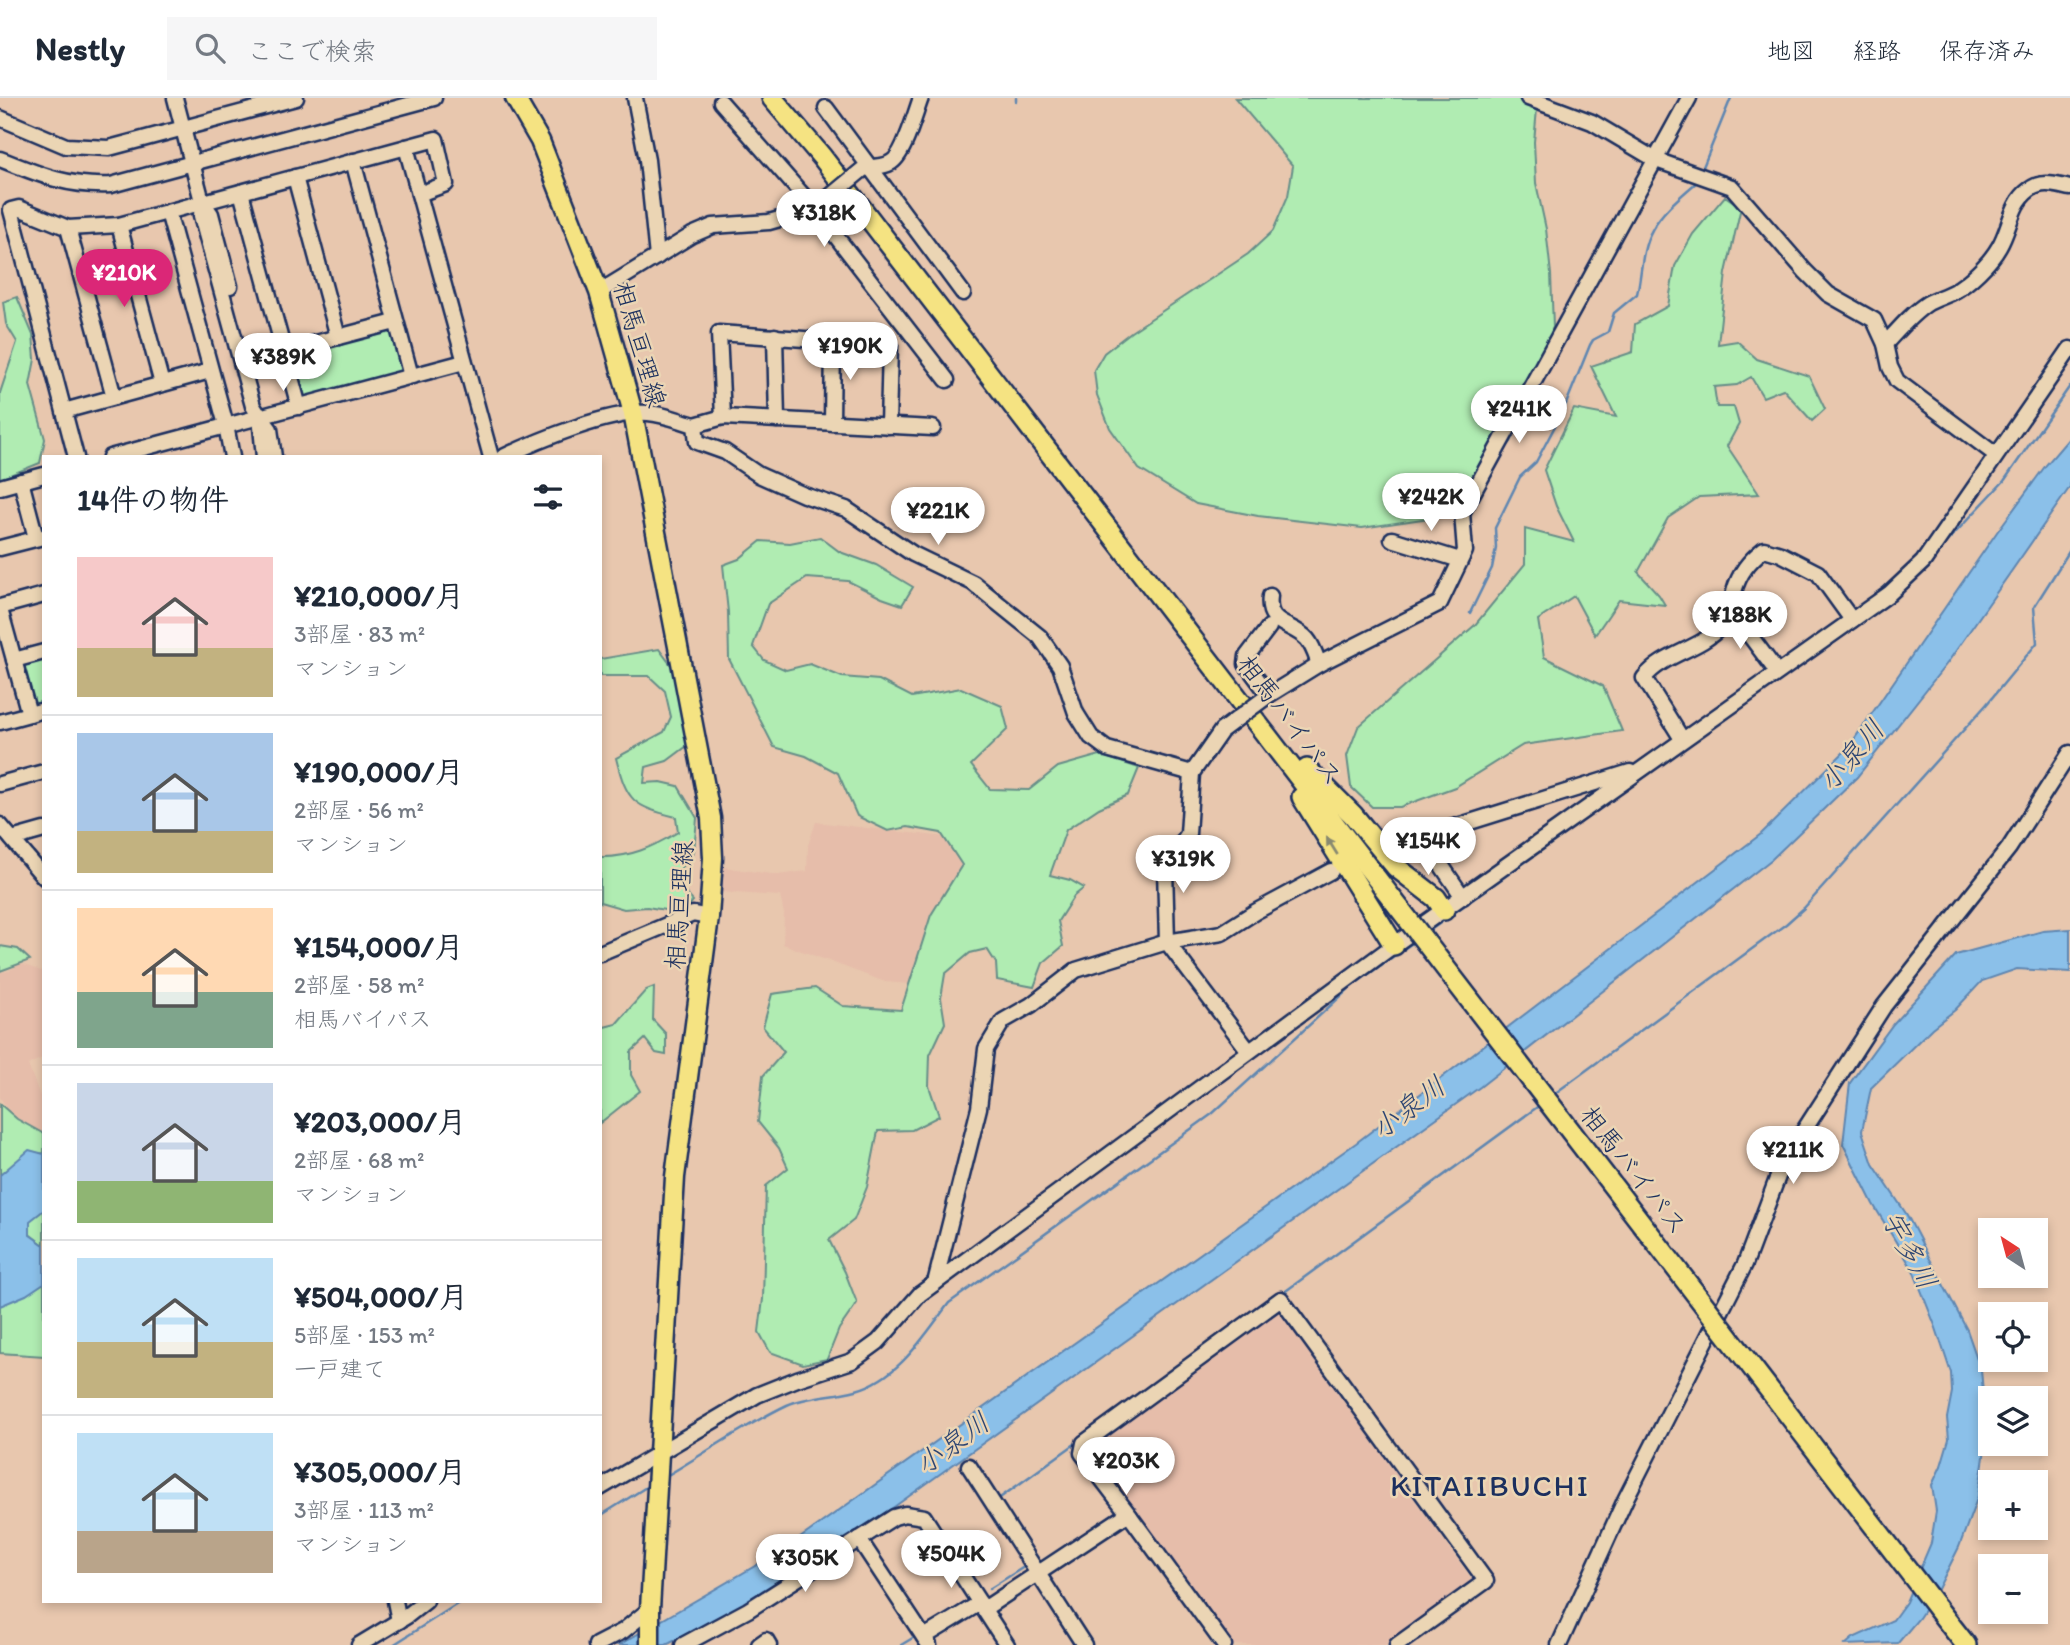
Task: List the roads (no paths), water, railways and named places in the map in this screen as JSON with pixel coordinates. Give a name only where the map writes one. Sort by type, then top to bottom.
[{"type":"highway","name":"相馬バイパス","points":[[772,98],[822,157],[1257,719],[1966,1645]]},
{"type":"highway","points":[[1257,719],[1353,815],[1396,867],[1436,898],[1444,910]]},
{"type":"highway","points":[[1257,719],[1394,945]]},
{"type":"main road","name":"相馬亘理線","points":[[515,98],[540,141],[599,292],[633,413],[711,818],[713,858],[709,917],[675,1177],[658,1454],[650,1645]]},
{"type":"street","points":[[175,98],[202,201],[211,214],[215,227],[262,404],[260,417],[264,455]]},
{"type":"street","points":[[0,118],[66,146],[110,148],[296,98]]},
{"type":"street","points":[[0,159],[54,180],[90,186],[111,185],[193,164],[388,105],[434,98]]},
{"type":"street","points":[[635,98],[647,160],[657,257]]},
{"type":"street","points":[[599,292],[692,235],[713,226],[769,222],[818,206],[866,168],[889,164],[898,157],[921,98]]},
{"type":"street","points":[[1528,98],[1592,122],[1656,160],[1732,187],[1828,294],[1874,320],[1897,381],[1996,455]]},
{"type":"street","points":[[1249,1051],[1167,942],[1165,868],[1188,834],[1192,773],[1222,730],[1269,695],[1319,664],[1440,603],[1465,551],[1462,513],[1689,98]]},
{"type":"street","points":[[721,102],[818,206],[947,380]]},
{"type":"street","points":[[826,108],[866,168],[963,293]]},
{"type":"street","points":[[75,455],[11,210],[19,208],[68,228],[119,225],[436,138],[446,184],[419,194]]},
{"type":"street","points":[[407,147],[490,455]]},
{"type":"street","points":[[353,161],[411,376]]},
{"type":"street","points":[[295,177],[338,337]]},
{"type":"street","points":[[1885,344],[1906,320],[1928,303],[1955,291],[1981,268],[1999,247],[2025,192],[2035,186],[2049,184],[2070,188]]},
{"type":"street","points":[[241,192],[299,407]]},
{"type":"street","points":[[168,212],[226,425],[232,455]]},
{"type":"street","points":[[119,225],[162,384]]},
{"type":"street","points":[[68,228],[114,397]]},
{"type":"street","points":[[285,351],[395,322]]},
{"type":"street","points":[[888,426],[890,339],[906,327]]},
{"type":"street","points":[[723,417],[719,332],[890,345]]},
{"type":"street","points":[[775,337],[777,420]]},
{"type":"street","points":[[832,341],[832,423]]},
{"type":"street","points":[[602,1487],[757,1395],[852,1361],[878,1342],[920,1294],[1394,945],[1889,594],[1923,562],[2070,349]]},
{"type":"street","points":[[117,455],[464,362]]},
{"type":"street","points":[[64,411],[210,371]]},
{"type":"street","points":[[508,455],[556,434],[633,413],[650,413],[695,425],[723,417],[933,428]]},
{"type":"street","points":[[260,417],[270,429],[274,455]]},
{"type":"street","points":[[695,425],[697,442],[725,452],[759,475],[804,495],[846,509],[913,554],[973,583],[1040,637],[1060,666],[1076,713],[1091,737],[1107,749],[1192,773]]},
{"type":"street","points":[[0,487],[42,476]]},
{"type":"street","points":[[0,548],[40,537],[21,481]]},
{"type":"street","points":[[1392,539],[1460,560]]},
{"type":"street","points":[[1682,739],[1644,678],[1651,669],[1668,657],[1718,629],[1729,616],[1740,574],[1764,549],[1781,554],[1818,573],[1852,620]]},
{"type":"street","points":[[29,714],[0,608],[42,596]]},
{"type":"street","points":[[1270,596],[1268,608],[1274,617],[1306,637],[1319,664]]},
{"type":"street","points":[[1730,609],[1777,672]]},
{"type":"street","points":[[1269,627],[1247,656],[1246,664],[1269,695]]},
{"type":"street","points":[[14,660],[42,653]]},
{"type":"street","points":[[0,722],[42,711]]},
{"type":"street","points":[[1559,1645],[1626,1498],[1745,1264],[1783,1163],[1884,1006],[2009,848],[2070,753]]},
{"type":"street","points":[[1396,852],[1422,837],[1641,768]]},
{"type":"street","points":[[0,784],[42,773]]},
{"type":"street","points":[[0,824],[42,875]]},
{"type":"street","points":[[12,839],[42,831]]},
{"type":"street","points":[[1422,837],[1463,897]]},
{"type":"street","points":[[935,1283],[979,1108],[986,1049],[1003,1021],[1076,970],[1167,942],[1222,933],[1331,871]]},
{"type":"street","points":[[602,952],[693,914],[709,917]]},
{"type":"street","points":[[1224,1645],[1083,1453],[1084,1443],[1281,1299],[1486,1581],[1397,1645]]},
{"type":"street","points":[[970,1466],[1084,1645]]},
{"type":"street","points":[[683,1645],[748,1610],[894,1517],[905,1514],[924,1517],[1007,1645]]},
{"type":"street","points":[[859,1539],[924,1637],[1039,1574],[1126,1515],[1130,1516]]},
{"type":"street","points":[[395,1603],[399,1621]]},
{"type":"street","points":[[359,1645],[423,1603]]},
{"type":"street","points":[[596,1645],[650,1613]]},
{"type":"street","points":[[759,1645],[766,1640],[769,1645]]},
{"type":"water","name":"小泉川","points":[[2070,437],[2070,487],[1948,662],[1857,777],[1772,859],[1480,1087],[866,1527],[768,1591],[666,1645],[619,1645],[786,1548],[1356,1143],[1761,834],[1848,748],[1997,532]]},
{"type":"water","name":"宇多川","points":[[2070,929],[2070,972],[2017,969],[1982,981],[1955,1010],[1932,1028],[1871,1088],[1862,1131],[1873,1164],[1907,1215],[1967,1330],[1978,1361],[1982,1386],[1978,1386],[1978,1456],[1984,1456],[1982,1470],[1978,1470],[1978,1496],[1959,1547],[1938,1589],[1919,1618],[1898,1643],[1845,1645],[1853,1638],[1893,1620],[1906,1602],[1931,1543],[1936,1511],[1932,1485],[1949,1439],[1947,1418],[1952,1392],[1951,1373],[1913,1270],[1873,1204],[1843,1144],[1850,1083],[1893,1024],[1956,955],[2043,931]]},
{"type":"water","points":[[29,1150],[42,1153],[42,1212],[30,1221],[30,1235],[42,1244],[42,1284],[26,1295],[0,1306],[0,1175]]},
{"type":"waterway","points":[[1701,172],[1731,98]]},
{"type":"waterway","points":[[1470,613],[1492,568],[1496,548],[1495,528],[1520,477],[1536,462],[1564,409],[1593,340],[1608,332],[1614,313],[1637,294],[1648,237],[1656,223],[1672,204],[1697,182]]},
{"type":"waterway","points":[[1941,548],[2004,481],[2070,386]]},
{"type":"waterway","points":[[1554,1094],[1804,908],[1986,705],[2037,643],[2034,607],[2070,550]]},
{"type":"waterway","points":[[1451,915],[1736,711]]},
{"type":"waterway","points":[[1429,931],[1446,919]]},
{"type":"waterway","points":[[666,1476],[787,1405],[856,1390],[885,1376],[920,1342],[949,1303],[1212,1114],[1352,986],[1415,941]]},
{"type":"waterway","points":[[1283,1293],[1540,1105]]},
{"type":"waterway","points":[[997,1500],[1079,1441]]},
{"type":"waterway","points":[[602,1515],[651,1484]]},
{"type":"waterway","points":[[989,1589],[1027,1565]]},
{"type":"waterway","points":[[393,1645],[459,1603]]},
{"type":"waterway","points":[[901,1645],[916,1636]]},
{"type":"district","name":"KITAIIBUCHI","points":[[1490,1486]]}]
